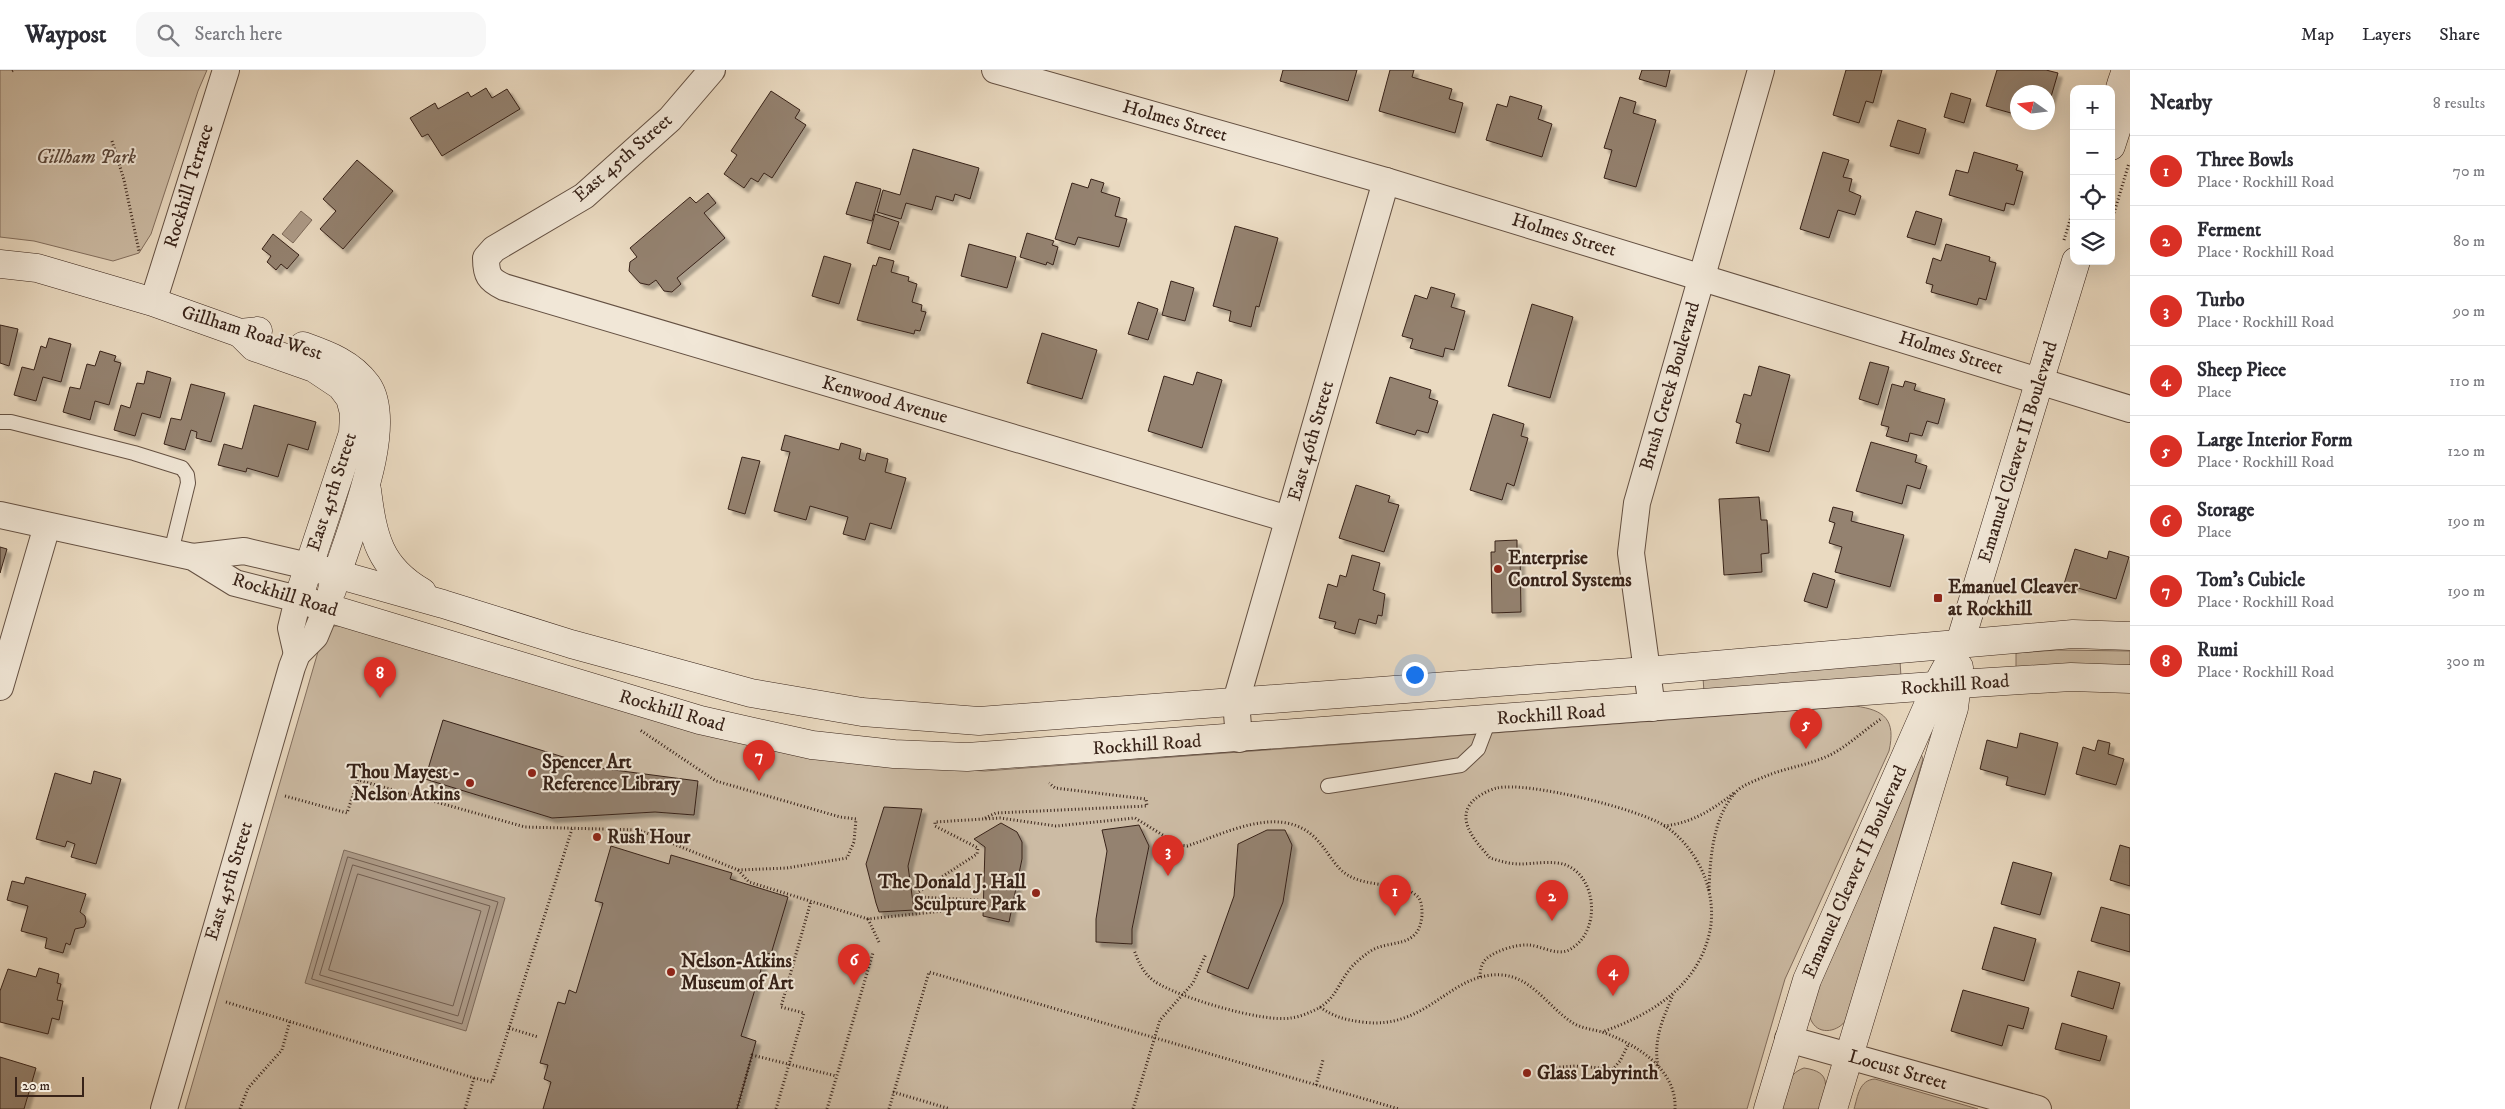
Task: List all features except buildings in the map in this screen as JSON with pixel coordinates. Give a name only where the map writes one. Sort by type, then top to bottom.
[{"type":"main road","points":[[2115,136],[2126,110],[2118,105],[2118,95],[2126,70]]},
{"type":"main road","name":"Gillham Road West","points":[[0,264],[37,268],[153,302],[240,333],[258,331],[338,360],[354,370],[375,400],[377,417],[376,436],[366,484]]},
{"type":"main road","name":"Emanuel Cleaver II Boulevard","points":[[1768,1109],[1807,980],[1948,685],[2075,265]]},
{"type":"main road","name":"East 45th Street","points":[[240,333],[254,347],[314,368],[341,386],[350,398],[354,412],[353,433],[298,599]]},
{"type":"main road","points":[[366,484],[373,530],[379,548],[388,565],[411,585],[443,604]]},
{"type":"main road","name":"East 45th Street","points":[[327,608],[366,484]]},
{"type":"main road","name":"Rockhill Road","points":[[308,566],[443,604],[571,644],[751,692],[862,712],[979,721],[1646,671],[2073,634],[2130,636]]},
{"type":"main road","name":"Rockhill Road","points":[[298,599],[700,720],[812,745],[894,754],[967,757],[1948,685],[2071,677],[2130,679]]},
{"type":"main road","name":"Emanuel Cleaver II Boulevard","points":[[1833,1109],[1954,708],[1948,685]]},
{"type":"street","name":"Rockhill Terrace","points":[[153,302],[226,70]]},
{"type":"street","name":"East 45th Street","points":[[486,273],[486,258],[494,249],[584,196],[670,119],[712,70]]},
{"type":"street","name":"Holmes Street","points":[[995,70],[1056,78],[1386,181],[2130,408]]},
{"type":"street","name":"Brush Creek Boulevard","points":[[1652,708],[1631,553],[1637,503],[1760,70]]},
{"type":"street","name":"East 46th Street","points":[[1236,701],[1386,181]]},
{"type":"street","name":"Kenwood Avenue","points":[[486,273],[492,281],[504,287],[1288,519]]},
{"type":"street","name":"Rockhill Road","points":[[0,516],[182,555],[235,583],[298,599]]},
{"type":"street","points":[[0,687],[47,526]]},
{"type":"street","name":"Rockhill Road","points":[[182,555],[244,551],[308,566]]},
{"type":"street","name":"East 45th Street","points":[[297,654],[291,628],[298,599]]},
{"type":"street","name":"East 45th Street","points":[[164,1109],[205,961],[297,654],[315,636],[327,608]]},
{"type":"street","points":[[1236,701],[1239,738]]},
{"type":"street","name":"Locust Street","points":[[1788,1039],[2038,1109]]},
{"type":"lane","points":[[0,422],[11,422],[134,453],[182,468],[187,474],[188,484],[182,555]]},
{"type":"lane","points":[[1328,786],[1461,764],[1478,749],[1489,720]]},
{"type":"path","points":[[112,140],[124,180],[139,251]]},
{"type":"path","points":[[2112,220],[2130,159]]},
{"type":"path","points":[[1664,826],[1676,825],[1704,815],[1736,791],[1767,776],[1799,767],[1830,754],[1881,719]]},
{"type":"path","points":[[639,730],[716,781],[840,817],[856,819],[854,842],[847,858],[787,868],[738,870]]},
{"type":"path","points":[[285,796],[347,813],[358,780],[525,826],[639,830],[738,870],[750,882],[868,919],[980,907],[980,900],[918,897],[918,893],[977,854],[978,848],[935,826],[935,822],[1000,818],[1056,826],[1135,818],[1179,845],[1187,846],[1266,821],[1299,826],[1323,845],[1341,870],[1354,879],[1408,892],[1418,897],[1423,907],[1422,921],[1416,934],[1405,943],[1370,951],[1356,962],[1332,997],[1320,1007],[1291,1018],[1273,1019],[1255,1016],[1182,994],[1154,981],[1147,975],[1134,950]]},
{"type":"path","points":[[981,820],[996,813],[1147,806],[1146,799],[1055,788],[1049,783]]},
{"type":"path","points":[[1480,977],[1481,967],[1486,959],[1511,948],[1526,945],[1556,952],[1566,952],[1572,948],[1586,931],[1591,915],[1592,903],[1589,889],[1582,875],[1564,864],[1518,864],[1490,858],[1466,824],[1466,813],[1469,805],[1496,788],[1545,791],[1649,818],[1664,826],[1689,847],[1704,875],[1712,914],[1707,945],[1692,974],[1673,994],[1641,1017],[1602,1032]]},
{"type":"path","points":[[1709,893],[1712,854],[1716,837],[1726,808],[1736,791]]},
{"type":"path","points":[[226,1002],[492,1082],[572,829]]},
{"type":"path","points":[[776,1109],[804,1013],[781,1007],[811,901]]},
{"type":"path","points":[[868,919],[879,942]]},
{"type":"path","points":[[827,1109],[873,953]]},
{"type":"path","points":[[1132,1109],[1160,1020],[1193,983],[1206,954]]},
{"type":"path","points":[[888,1109],[929,972],[1399,1109]]},
{"type":"path","points":[[1320,1007],[1334,1017],[1378,1024],[1389,1023],[1410,1017],[1427,1009],[1463,984],[1480,977],[1503,975],[1514,977],[1528,984],[1571,1022],[1602,1032],[1628,1045],[1658,1066],[1673,1084],[1676,1109]]},
{"type":"path","points":[[1658,1066],[1656,1054],[1660,1027],[1673,994]]},
{"type":"path","points":[[240,1109],[248,1088],[282,1050],[290,1022]]},
{"type":"path","points":[[509,1028],[538,1037]]},
{"type":"path","points":[[1549,1068],[1575,1066],[1613,1068],[1620,1061],[1628,1045]]},
{"type":"path","points":[[736,1109],[752,1054],[836,1076]]},
{"type":"path","points":[[1316,1085],[1324,1060]]},
{"type":"path","points":[[465,1109],[474,1078]]},
{"type":"path","points":[[894,1092],[950,1109]]},
{"type":"green space","name":"Gillham Park","points":[[0,70],[207,70],[198,91],[151,234],[139,253],[113,261],[34,241],[0,237]]},
{"type":"green space","name":"The Donald J. Hall Sculpture Park","points":[[334,626],[342,626],[872,764],[985,771],[1855,706],[1874,710],[1886,718],[1891,731],[1891,740],[1889,751],[1785,979],[1747,1109],[185,1109],[322,638],[327,630]]},
{"type":"green space","points":[[2057,650],[2130,651],[2130,669],[2016,669],[2016,653]]},
{"type":"green space","points":[[1900,661],[1901,677],[1704,693],[1703,677]]},
{"type":"green space","points":[[1921,754],[1923,759],[1846,1020],[1834,1029],[1820,1029],[1815,1026],[1810,1017],[1811,1002]]},
{"type":"green space","points":[[1804,1068],[1820,1073],[1823,1077],[1825,1094],[1821,1109],[1779,1109],[1790,1079]]},
{"type":"green space","points":[[1875,1079],[1978,1109],[1854,1109],[1862,1086],[1866,1082]]},
{"type":"water","points":[[301,211],[312,220],[293,243],[282,234]]},
{"type":"water","points":[[344,850],[505,898],[466,1031],[305,983]]},
{"type":"place","name":"Enterprise Control Systems","points":[[1498,569]]},
{"type":"place","name":"Emanuel Cleaver at Rockhill","points":[[1938,598]]},
{"type":"place","name":"Rumi","points":[[380,698]]},
{"type":"place","name":"Large Interior Form","points":[[1806,749]]},
{"type":"place","name":"Spencer Art Reference Library","points":[[532,773]]},
{"type":"place","name":"Tom's Cubicle","points":[[759,781]]},
{"type":"place","name":"Thou Mayest - Nelson Atkins","points":[[470,783]]},
{"type":"place","name":"Rush Hour","points":[[597,837]]},
{"type":"place","name":"Turbo","points":[[1168,876]]},
{"type":"place","name":"The Donald J. Hall Sculpture Park","points":[[1036,893]]},
{"type":"place","name":"Three Bowls","points":[[1395,916]]},
{"type":"place","name":"Ferment","points":[[1552,921]]},
{"type":"place","name":"Nelson-Atkins Museum of Art","points":[[671,972]]},
{"type":"place","name":"Storage","points":[[854,985]]},
{"type":"place","name":"Sheep Piece","points":[[1613,996]]},
{"type":"place","name":"Glass Labyrinth","points":[[1527,1073]]}]
